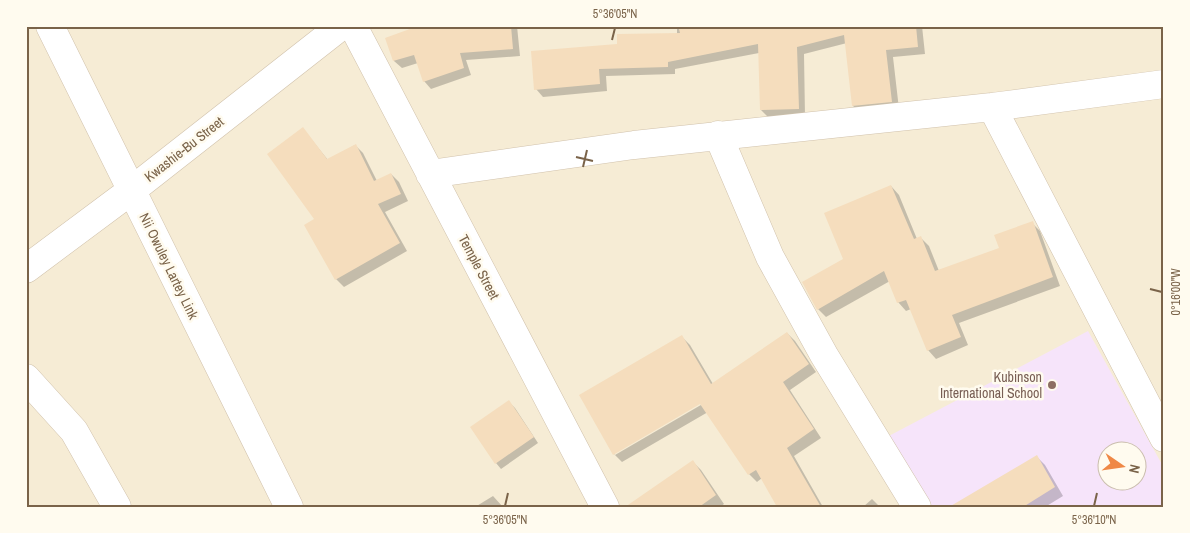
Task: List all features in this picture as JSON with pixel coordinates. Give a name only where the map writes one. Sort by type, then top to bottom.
[{"type":"street","name":"Nii Owuley Lartey Link","points":[[50,26],[288,507]]},
{"type":"street","name":"Kwashie-Bu Street","points":[[26,269],[132,190],[341,26]]},
{"type":"street","name":"Temple Street","points":[[353,26],[605,507]]},
{"type":"street","points":[[430,174],[634,145],[992,107],[1164,84]]},
{"type":"street","points":[[992,107],[1164,438]]},
{"type":"street","points":[[718,135],[770,257],[824,356],[917,507]]},
{"type":"street","points":[[26,378],[74,431],[117,507]]},
{"type":"shaded area","points":[[26,26],[1164,26],[1164,507],[26,507]]},
{"type":"shaded area","name":"Kubinson International School","points":[[1088,331],[1164,468],[1164,507],[929,507],[885,438]]},
{"type":"building","points":[[418,26],[511,26],[513,49],[460,53],[464,68],[423,82],[414,55],[393,61],[385,38]]},
{"type":"building","points":[[692,26],[916,26],[918,47],[886,50],[892,102],[852,106],[844,35],[797,47],[799,109],[760,110],[758,44],[668,62],[668,67],[599,69],[600,84],[534,90],[531,51],[617,44],[617,34],[680,33],[679,29]]},
{"type":"building","points":[[303,127],[327,159],[356,144],[374,181],[391,173],[401,194],[378,204],[400,243],[335,280],[304,225],[314,219],[267,154]]},
{"type":"building","points":[[891,185],[914,239],[921,236],[935,271],[999,248],[994,235],[1033,221],[1053,277],[952,315],[961,337],[927,351],[906,300],[897,303],[884,271],[817,310],[802,282],[843,259],[824,213]]},
{"type":"building","points":[[787,332],[809,364],[783,382],[814,429],[787,448],[821,507],[777,507],[756,470],[748,475],[700,404],[613,455],[579,395],[682,335],[711,384]]},
{"type":"building","points":[[509,400],[534,437],[495,464],[470,427]]},
{"type":"building","points":[[1037,455],[1055,487],[1023,507],[949,507]]},
{"type":"building","points":[[693,460],[716,495],[699,507],[625,507]]},
{"type":"place","name":"Kubinson International School","points":[[1052,385]]}]
